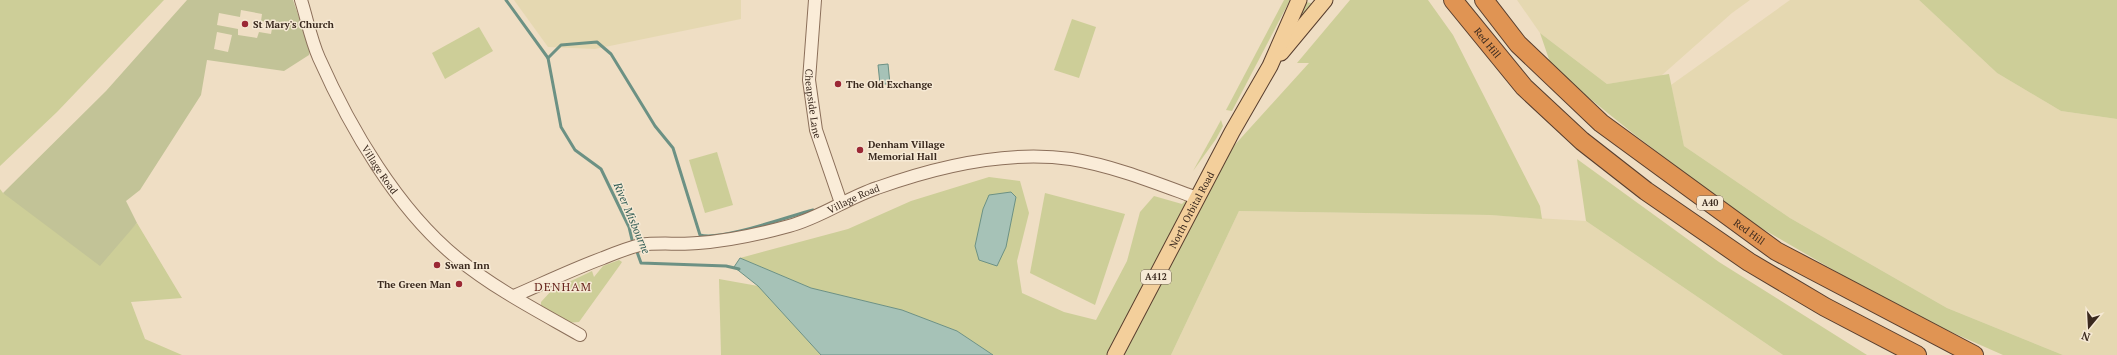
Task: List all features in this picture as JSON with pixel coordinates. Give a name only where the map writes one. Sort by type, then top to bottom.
[{"type":"highway","name":"Red Hill","points":[[1453,0],[1524,87],[1582,141],[1646,191],[1749,262],[1825,307],[1917,355]]},
{"type":"highway","name":"Red Hill","points":[[1484,0],[1518,44],[1601,123],[1776,252],[1974,355]]},
{"type":"main road","name":"North Orbital Road","points":[[1114,355],[1232,132],[1270,66],[1299,0]]},
{"type":"main road","name":"North Orbital Road","points":[[1270,66],[1323,0]]},
{"type":"street","name":"Village Road","points":[[301,0],[318,57],[377,166],[426,230],[457,258],[502,291],[514,296],[580,336]]},
{"type":"street","name":"Cheapside Lane","points":[[815,0],[808,80],[816,130],[841,204]]},
{"type":"street","name":"Village Road","points":[[514,296],[571,270],[629,248],[641,245],[698,243],[783,228],[815,217],[863,193],[915,175],[969,162],[1034,157],[1071,159],[1132,174],[1197,198]]},
{"type":"shaded area","points":[[514,0],[741,0],[741,19],[595,49],[548,47]]},
{"type":"shaded area","points":[[1517,0],[1750,0],[1732,13],[1661,76],[1607,84],[1540,33]]},
{"type":"shaded area","points":[[1790,0],[1919,0],[1997,73],[2061,111],[2117,119],[2117,355],[2063,355],[1947,308],[1790,218],[1684,146],[1671,85]]},
{"type":"shaded area","points":[[888,64],[890,84],[880,84],[878,65]]},
{"type":"shaded area","points":[[1011,192],[1016,197],[1006,247],[997,266],[979,260],[975,246],[983,209],[989,195]]},
{"type":"shaded area","points":[[1239,211],[1490,215],[1586,221],[1783,355],[1171,355]]},
{"type":"shaded area","points":[[740,258],[811,288],[902,310],[957,331],[993,355],[821,355],[758,286],[734,267]]},
{"type":"green space","points":[[0,0],[164,0],[57,112],[0,166]]},
{"type":"green space","points":[[187,0],[293,0],[310,49],[309,55],[284,71],[207,60],[201,95],[140,190],[126,201],[137,223],[100,266],[3,193],[106,91]],"holes":[[[241,10],[262,14],[261,21],[273,23],[271,34],[259,32],[257,38],[238,35],[238,29],[217,25],[219,13],[240,17]],[[217,32],[232,35],[228,52],[214,49]]]},
{"type":"green space","points":[[1284,0],[1290,0],[1232,111],[1226,110]]},
{"type":"green space","points":[[1350,0],[1428,0],[1453,35],[1540,206],[1542,219],[1490,215],[1239,211],[1171,355],[1124,355],[1222,159],[1309,63],[1297,63]]},
{"type":"green space","points":[[1919,0],[2117,0],[2117,119],[2061,111],[1997,73]]},
{"type":"green space","points":[[1306,2],[1315,4],[1287,34]]},
{"type":"green space","points":[[1072,19],[1096,27],[1079,78],[1054,70]]},
{"type":"green space","points":[[479,27],[493,51],[445,79],[432,53]]},
{"type":"green space","points":[[1540,33],[1607,84],[1669,74],[1684,146],[1790,218],[1947,308],[2063,355],[2003,355],[1906,312],[1749,221],[1635,135],[1552,68]]},
{"type":"green space","points":[[1221,120],[1223,126],[1216,139],[1193,171]]},
{"type":"green space","points":[[717,152],[733,205],[705,213],[689,160]]},
{"type":"green space","points":[[1577,159],[1719,262],[1867,355],[1783,355],[1586,221]]},
{"type":"green space","points":[[989,177],[1020,181],[1029,213],[1017,261],[1022,293],[1064,312],[1096,320],[1127,261],[1140,212],[1154,196],[1182,204],[1198,187],[1111,355],[993,355],[957,331],[902,310],[811,288],[740,258],[848,229],[911,201]]},
{"type":"green space","points":[[0,189],[3,193],[126,234],[137,223],[182,298],[131,302],[145,339],[182,355],[0,355]]},
{"type":"green space","points":[[1045,193],[1125,214],[1095,305],[1030,273]]},
{"type":"green space","points":[[619,260],[622,262],[579,322],[567,323],[541,305],[541,302],[552,290],[592,271],[594,277],[603,266]]},
{"type":"green space","points":[[719,279],[758,286],[821,355],[721,355]]},
{"type":"waterway","name":"River Misbourne","points":[[506,0],[548,58],[561,127],[575,150],[601,169],[629,227],[633,244]]},
{"type":"waterway","points":[[548,58],[561,45],[597,42],[611,54],[655,126],[673,148],[700,235],[710,236],[739,231],[813,210]]},
{"type":"waterway","name":"River Misbourne","points":[[636,249],[641,263],[726,266],[739,269]]},
{"type":"place","name":"St Mary's Church","points":[[245,24]]},
{"type":"place","name":"The Old Exchange","points":[[838,84]]},
{"type":"place","name":"Denham Village Memorial Hall","points":[[860,150]]},
{"type":"place","name":"Swan Inn","points":[[437,265]]},
{"type":"place","name":"The Green Man","points":[[459,284]]},
{"type":"district","name":"DENHAM","points":[[563,286]]}]
